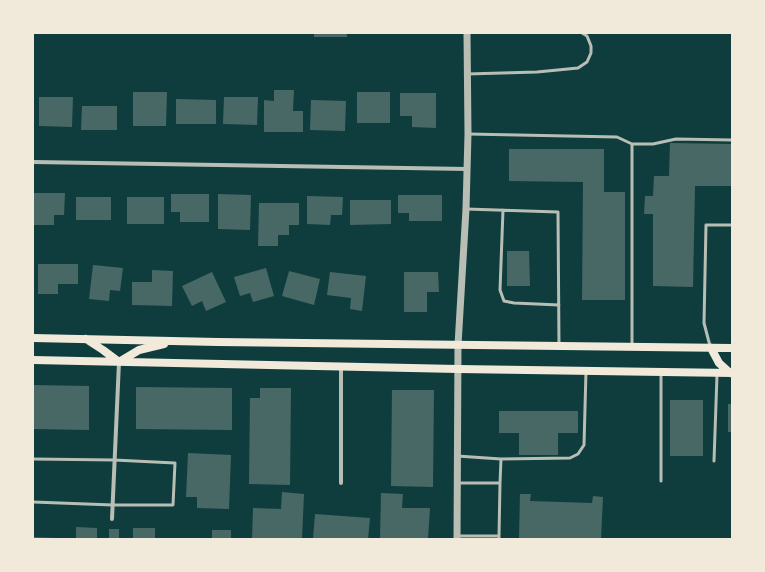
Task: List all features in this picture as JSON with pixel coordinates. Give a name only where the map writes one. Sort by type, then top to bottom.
[{"type":"main road","points":[[33,338],[732,348]]},
{"type":"main road","points":[[86,339],[119,362]]},
{"type":"main road","points":[[119,362],[139,350],[176,341]]},
{"type":"main road","points":[[711,348],[719,363],[731,373]]},
{"type":"main road","points":[[33,360],[341,367],[731,373]]},
{"type":"street","points":[[457,538],[458,345],[466,209],[468,134],[467,33]]},
{"type":"street","points":[[33,162],[467,169]]},
{"type":"street","points":[[112,519],[119,362]]},
{"type":"street","points":[[341,367],[341,483]]},
{"type":"lane","points":[[467,74],[537,72],[578,68],[587,62],[592,53],[592,46],[587,36],[582,33]]},
{"type":"lane","points":[[468,134],[617,137],[632,144],[653,144],[676,139],[732,140]]},
{"type":"lane","points":[[632,144],[632,347]]},
{"type":"lane","points":[[466,209],[558,212],[560,346]]},
{"type":"lane","points":[[502,210],[500,290],[504,301],[514,303],[559,305]]},
{"type":"lane","points":[[711,348],[704,323],[706,224],[732,225]]},
{"type":"lane","points":[[457,456],[501,459],[570,458],[578,454],[584,444],[586,371]]},
{"type":"lane","points":[[661,372],[661,481]]},
{"type":"lane","points":[[714,461],[718,373]]},
{"type":"lane","points":[[33,459],[114,460],[175,463],[173,505],[113,505],[33,502]]},
{"type":"lane","points":[[457,538],[500,538],[501,459]]},
{"type":"lane","points":[[457,483],[500,483]]},
{"type":"building","points":[[314,33],[347,33],[347,37],[314,37]]},
{"type":"building","points":[[274,90],[294,90],[293,111],[303,111],[303,132],[264,132],[264,100],[274,101]]},
{"type":"building","points":[[133,92],[167,92],[166,126],[133,126]]},
{"type":"building","points":[[357,92],[390,92],[390,123],[357,123]]},
{"type":"building","points":[[400,93],[436,93],[436,128],[412,127],[412,116],[400,116]]},
{"type":"building","points":[[39,97],[73,97],[72,127],[39,126]]},
{"type":"building","points":[[224,97],[258,97],[257,125],[223,124]]},
{"type":"building","points":[[176,99],[216,100],[216,124],[176,124]]},
{"type":"building","points":[[311,100],[346,101],[345,131],[310,130]]},
{"type":"building","points":[[82,106],[117,106],[117,130],[81,130]]},
{"type":"building","points":[[670,143],[732,144],[732,186],[695,186],[693,287],[653,286],[653,214],[644,214],[645,196],[653,196],[654,176],[669,176]]},
{"type":"building","points":[[509,149],[604,149],[604,192],[625,192],[625,300],[582,300],[583,182],[509,181]]},
{"type":"building","points":[[33,193],[65,193],[64,215],[54,215],[54,225],[34,225]]},
{"type":"building","points":[[171,194],[209,194],[209,222],[180,222],[180,212],[171,212]]},
{"type":"building","points":[[218,194],[251,195],[250,230],[218,229]]},
{"type":"building","points":[[398,195],[442,195],[442,221],[409,221],[409,213],[398,213]]},
{"type":"building","points":[[307,196],[343,197],[342,215],[331,215],[330,225],[307,224]]},
{"type":"building","points":[[76,197],[111,197],[111,220],[76,220]]},
{"type":"building","points":[[127,197],[164,197],[164,224],[127,224]]},
{"type":"building","points":[[350,200],[391,200],[391,224],[350,225]]},
{"type":"building","points":[[259,203],[299,203],[299,225],[289,225],[289,235],[278,235],[278,246],[258,246]]},
{"type":"building","points":[[507,251],[529,251],[530,286],[507,286]]},
{"type":"building","points":[[38,264],[78,264],[78,284],[58,284],[58,294],[38,294]]},
{"type":"building","points":[[93,265],[123,268],[120,291],[110,290],[109,301],[89,299]]},
{"type":"building","points":[[266,268],[274,296],[253,302],[250,293],[240,296],[234,277]]},
{"type":"building","points":[[152,270],[173,271],[172,306],[132,305],[132,282],[152,282]]},
{"type":"building","points":[[289,271],[320,279],[314,305],[282,296]]},
{"type":"building","points":[[212,272],[226,302],[206,311],[202,301],[192,306],[182,286]]},
{"type":"building","points":[[330,272],[366,276],[362,311],[350,309],[351,298],[327,295]]},
{"type":"building","points":[[404,272],[438,272],[439,292],[427,292],[427,312],[404,312]]},
{"type":"building","points":[[33,385],[89,386],[89,430],[33,429]]},
{"type":"building","points":[[136,387],[232,388],[232,430],[136,429]]},
{"type":"building","points":[[260,388],[291,388],[290,485],[249,484],[250,398],[260,398]]},
{"type":"building","points":[[392,390],[434,390],[433,487],[391,486]]},
{"type":"building","points":[[670,400],[703,400],[703,456],[670,456]]},
{"type":"building","points":[[728,404],[732,404],[732,432],[728,432]]},
{"type":"building","points":[[499,411],[578,411],[578,433],[558,433],[558,455],[519,455],[519,433],[499,433]]},
{"type":"building","points":[[188,453],[231,455],[229,509],[197,508],[197,497],[186,497]]},
{"type":"building","points":[[282,492],[304,494],[302,539],[252,539],[253,508],[281,509]]},
{"type":"building","points":[[381,493],[403,494],[402,508],[430,508],[428,539],[380,539]]},
{"type":"building","points":[[520,494],[531,494],[530,501],[592,503],[593,496],[603,497],[601,539],[519,539]]},
{"type":"building","points":[[315,514],[370,518],[368,539],[313,539]]},
{"type":"building","points":[[76,527],[97,528],[97,539],[76,539]]},
{"type":"building","points":[[133,528],[155,528],[155,539],[133,539]]},
{"type":"building","points":[[109,529],[119,529],[119,539],[109,539]]},
{"type":"building","points":[[212,530],[231,530],[231,539],[212,539]]},
{"type":"building","points":[[33,537],[57,538],[57,539],[33,539]]}]
